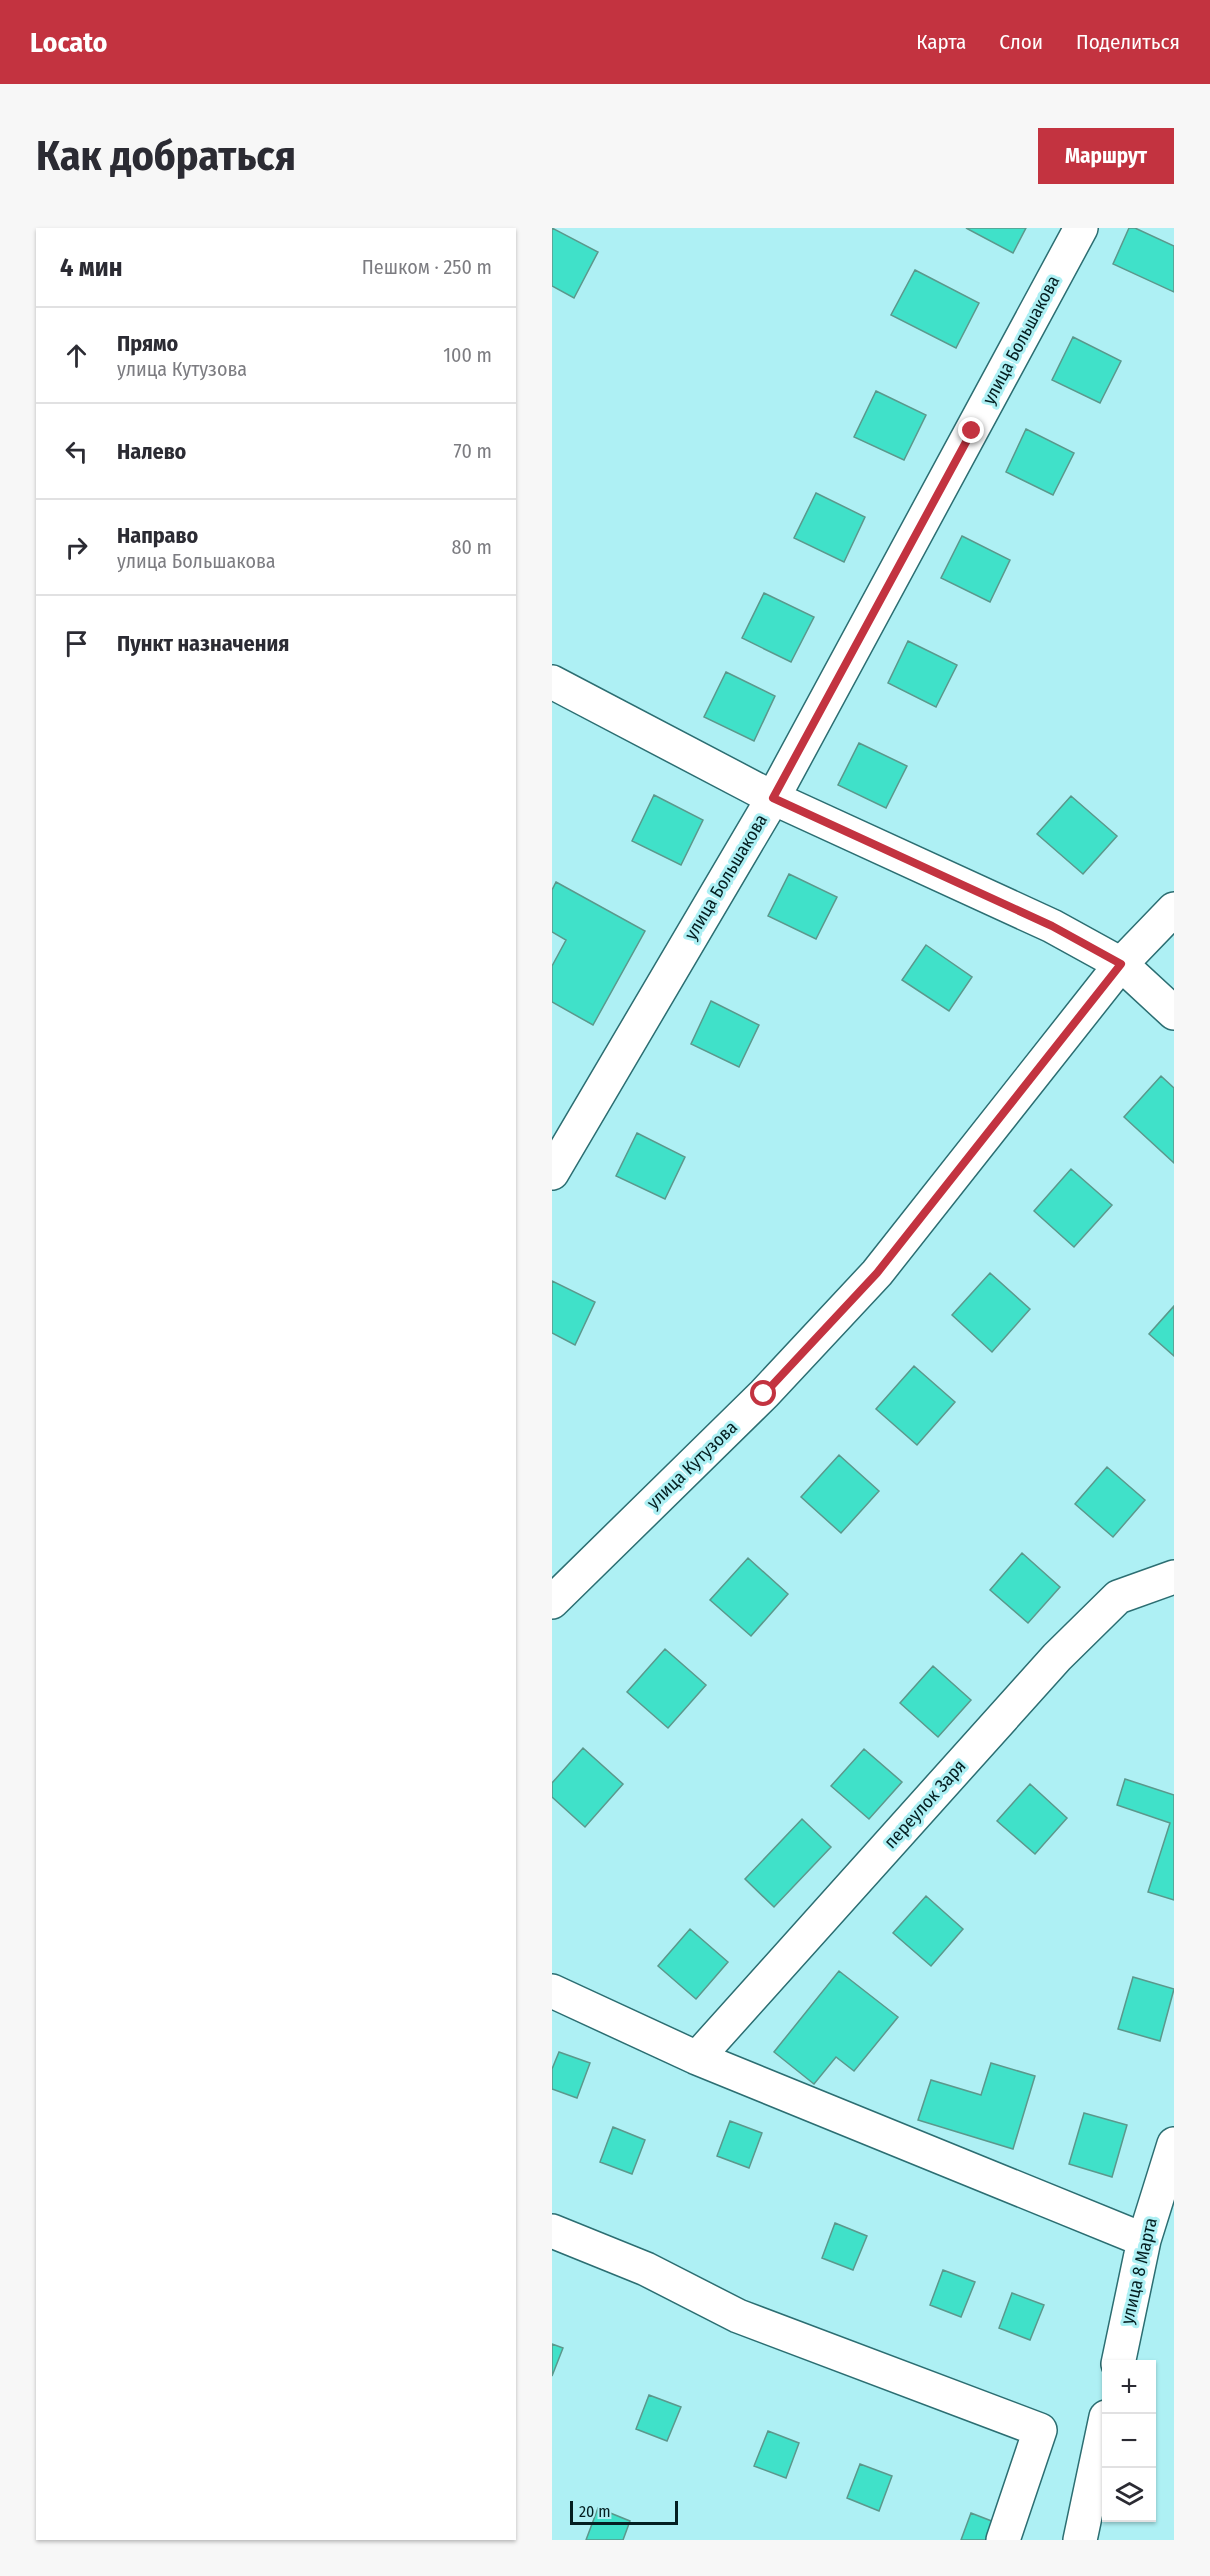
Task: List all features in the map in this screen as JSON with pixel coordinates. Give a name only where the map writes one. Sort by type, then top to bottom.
[{"type":"street","name":"улица Большакова","points":[[552,1173],[773,798],[1081,228]]},
{"type":"street","points":[[552,682],[773,798],[1052,926],[1121,964],[1174,1013]]},
{"type":"street","name":"улица Кутузова","points":[[552,1602],[764,1394],[877,1273],[1121,964],[1174,909]]},
{"type":"street","name":"переулок Заря","points":[[697,2058],[1057,1657],[1118,1598],[1174,1577]]},
{"type":"street","points":[[552,1991],[697,2058],[1144,2240]]},
{"type":"street","name":"улица 8 Марта","points":[[1119,2360],[1144,2240],[1174,2144]]},
{"type":"street","points":[[552,2231],[646,2270],[738,2316],[1040,2430],[1003,2540]]},
{"type":"street","points":[[1080,2540],[1102,2439]]},
{"type":"building","points":[[552,228],[598,252],[574,298],[552,286]]},
{"type":"building","points":[[966,228],[1026,228],[1013,253]]},
{"type":"building","points":[[1129,228],[1135,228],[1174,246],[1174,292],[1113,264]]},
{"type":"building","points":[[915,270],[979,303],[956,348],[891,315]]},
{"type":"building","points":[[1073,337],[1121,361],[1100,403],[1052,380]]},
{"type":"building","points":[[876,391],[926,415],[904,460],[854,437]]},
{"type":"building","points":[[1026,429],[1074,453],[1053,495],[1006,472]]},
{"type":"building","points":[[816,493],[865,517],[844,562],[794,538]]},
{"type":"building","points":[[962,536],[1010,560],[990,602],[941,578]]},
{"type":"building","points":[[764,593],[814,617],[791,662],[742,638]]},
{"type":"building","points":[[908,641],[957,665],[936,707],[888,683]]},
{"type":"building","points":[[726,672],[775,696],[754,741],[704,717]]},
{"type":"building","points":[[859,743],[907,766],[886,808],[838,785]]},
{"type":"building","points":[[654,795],[703,820],[681,865],[632,841]]},
{"type":"building","points":[[1071,796],[1117,836],[1083,874],[1037,834]]},
{"type":"building","points":[[789,874],[837,897],[816,939],[768,916]]},
{"type":"building","points":[[556,882],[645,931],[593,1025],[552,1002],[552,966],[566,940],[552,932],[552,890]]},
{"type":"building","points":[[926,945],[972,977],[949,1011],[902,980]]},
{"type":"building","points":[[711,1001],[759,1025],[739,1067],[691,1044]]},
{"type":"building","points":[[1161,1076],[1174,1088],[1174,1163],[1124,1117]]},
{"type":"building","points":[[637,1133],[685,1157],[665,1199],[616,1176]]},
{"type":"building","points":[[1071,1169],[1112,1205],[1074,1247],[1034,1211]]},
{"type":"building","points":[[990,1273],[1030,1309],[992,1352],[952,1315]]},
{"type":"building","points":[[552,1281],[595,1302],[575,1345],[552,1333]]},
{"type":"building","points":[[1174,1306],[1174,1356],[1149,1334]]},
{"type":"building","points":[[914,1366],[955,1402],[917,1445],[876,1409]]},
{"type":"building","points":[[839,1455],[879,1491],[841,1533],[801,1497]]},
{"type":"building","points":[[1107,1467],[1145,1500],[1113,1537],[1075,1504]]},
{"type":"building","points":[[1022,1553],[1060,1587],[1028,1623],[990,1590]]},
{"type":"building","points":[[748,1558],[788,1594],[751,1636],[710,1600]]},
{"type":"building","points":[[665,1649],[706,1685],[668,1728],[627,1692]]},
{"type":"building","points":[[933,1666],[971,1700],[938,1737],[900,1703]]},
{"type":"building","points":[[583,1748],[623,1784],[585,1827],[552,1797],[552,1783]]},
{"type":"building","points":[[864,1749],[902,1782],[869,1819],[831,1786]]},
{"type":"building","points":[[1125,1779],[1174,1795],[1174,1900],[1148,1892],[1170,1823],[1117,1805]]},
{"type":"building","points":[[1030,1784],[1067,1818],[1035,1854],[997,1821]]},
{"type":"building","points":[[802,1819],[831,1847],[774,1907],[745,1879]]},
{"type":"building","points":[[926,1896],[963,1929],[931,1966],[893,1933]]},
{"type":"building","points":[[690,1929],[728,1962],[696,1999],[658,1966]]},
{"type":"building","points":[[839,1971],[898,2017],[854,2071],[836,2057],[814,2084],[774,2052]]},
{"type":"building","points":[[1133,1977],[1174,1989],[1160,2041],[1118,2029]]},
{"type":"building","points":[[559,2052],[590,2063],[577,2098],[552,2089],[552,2069]]},
{"type":"building","points":[[991,2063],[1035,2076],[1013,2149],[918,2120],[931,2080],[981,2095]]},
{"type":"building","points":[[1084,2113],[1127,2125],[1112,2177],[1069,2164]]},
{"type":"building","points":[[730,2121],[762,2133],[749,2168],[717,2156]]},
{"type":"building","points":[[613,2127],[645,2140],[632,2174],[600,2162]]},
{"type":"building","points":[[835,2223],[867,2236],[853,2270],[822,2258]]},
{"type":"building","points":[[943,2270],[975,2282],[961,2317],[930,2305]]},
{"type":"building","points":[[1012,2293],[1044,2305],[1030,2340],[999,2328]]},
{"type":"building","points":[[552,2344],[563,2348],[552,2376]]},
{"type":"building","points":[[649,2395],[681,2407],[667,2441],[636,2429]]},
{"type":"building","points":[[768,2431],[799,2443],[786,2478],[754,2466]]},
{"type":"building","points":[[860,2464],[892,2476],[879,2511],[847,2498]]},
{"type":"building","points":[[598,2508],[630,2521],[623,2540],[586,2540]]},
{"type":"building","points":[[971,2513],[1002,2525],[996,2540],[961,2540]]},
{"type":"route","points":[[764,1394],[877,1273],[1121,964],[1052,926],[773,798],[972,431]]}]
